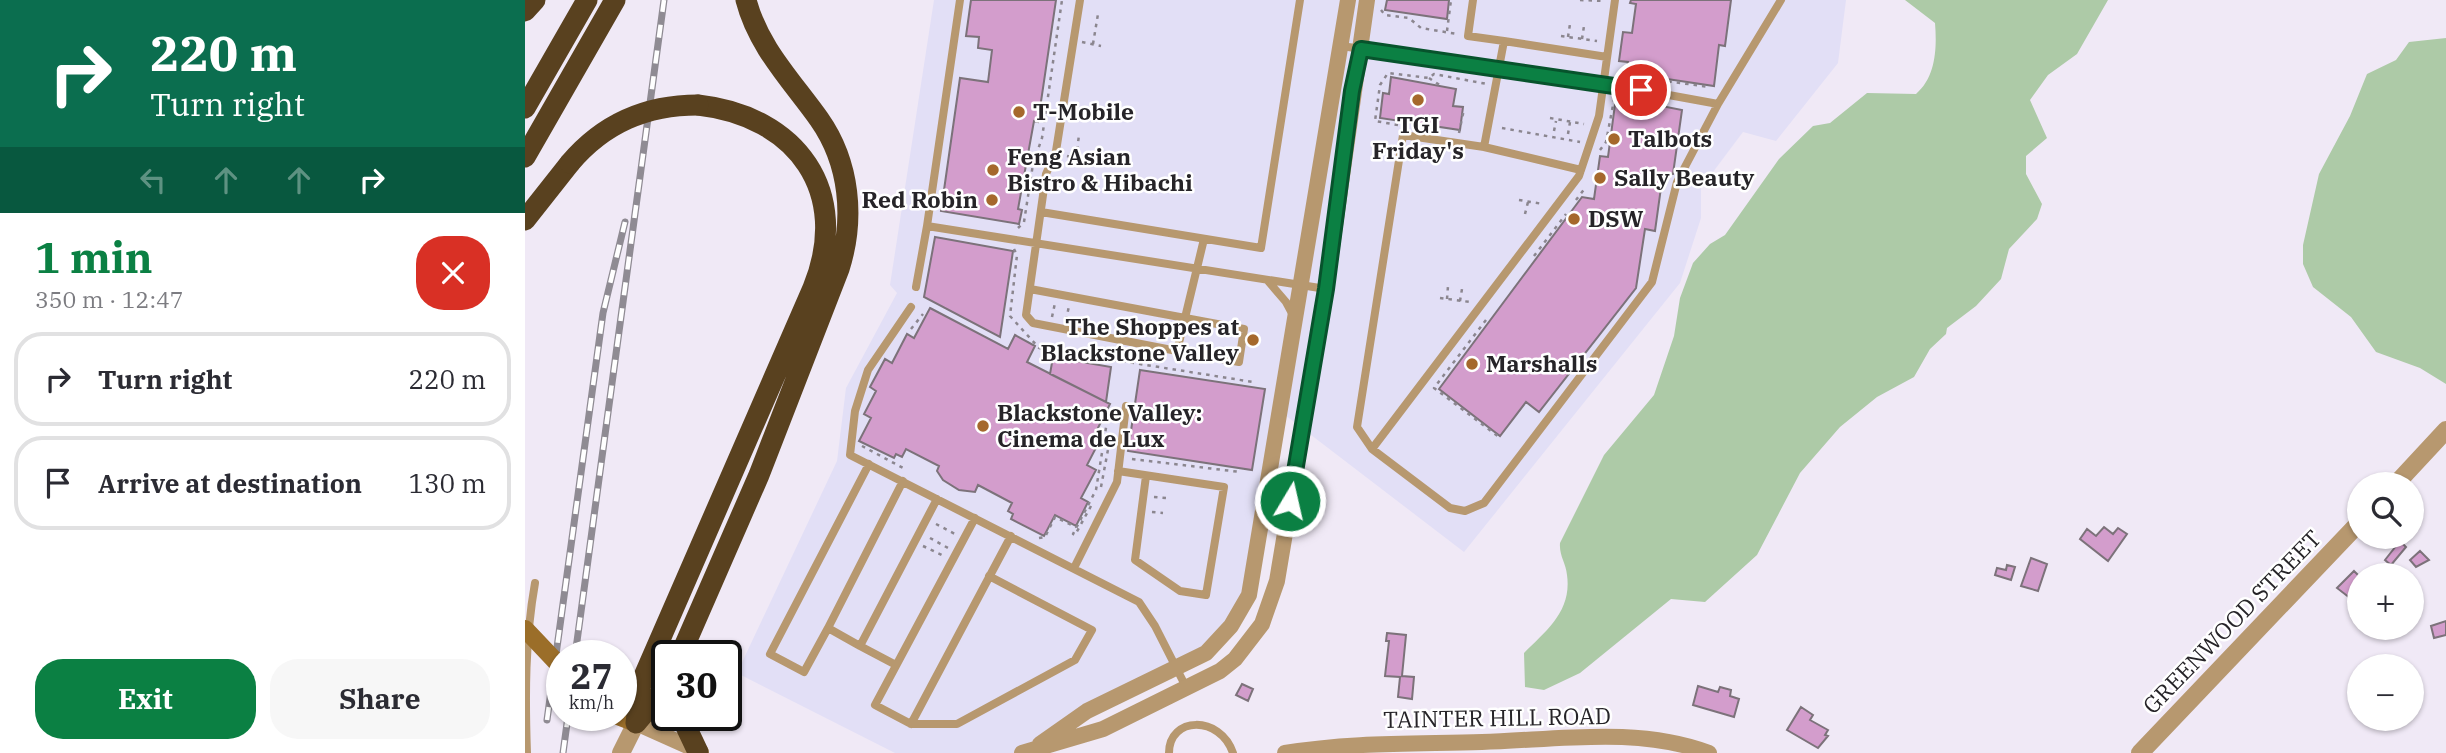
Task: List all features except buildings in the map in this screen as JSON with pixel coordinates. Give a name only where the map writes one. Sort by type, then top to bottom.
[{"type":"highway","points":[[525,10],[535,0]]},
{"type":"highway","points":[[525,108],[587,0]]},
{"type":"highway","points":[[525,157],[615,0]]},
{"type":"highway","points":[[687,640],[759,475],[839,268],[849,230],[845,184],[836,149],[820,120],[777,66],[761,38],[746,0]]},
{"type":"highway","points":[[525,220],[570,163],[596,138],[636,113],[658,107],[698,105],[739,111],[782,134],[814,175],[827,218],[823,265],[637,693]]},
{"type":"highway","points":[[637,711],[651,699]]},
{"type":"highway","points":[[689,731],[700,752]]},
{"type":"main road","points":[[525,629],[546,651]]},
{"type":"street","points":[[1028,750],[1087,711],[1193,662],[1217,643],[1249,595],[1348,0]]},
{"type":"street","points":[[1028,750],[1103,729],[1187,689],[1235,659],[1251,642],[1272,603],[1326,289],[1352,91],[1374,3]]},
{"type":"street","points":[[2407,472],[2446,430]]},
{"type":"street","name":"GREENWOOD STREET","points":[[2140,753],[2347,536]]},
{"type":"street","points":[[637,724],[700,752]]},
{"type":"street","points":[[621,753],[625,731]]},
{"type":"street","name":"TAINTER HILL ROAD","points":[[1285,753],[1372,743],[1497,748],[1632,739],[1671,742],[1709,753]]},
{"type":"lane","points":[[916,287],[960,0]]},
{"type":"lane","points":[[1030,289],[1244,329],[1239,362],[1033,323],[1026,315],[1046,174],[1055,153],[1080,0]]},
{"type":"lane","points":[[1041,212],[1261,248],[1300,0]]},
{"type":"lane","points":[[1473,0],[1468,36],[1607,57]]},
{"type":"lane","points":[[1372,449],[1581,170],[1599,116],[1615,0]]},
{"type":"lane","points":[[1581,170],[1484,147],[1403,135],[1357,427],[1372,449],[1450,508],[1465,511],[1484,503],[1652,282],[1677,182],[1718,104],[1781,0]]},
{"type":"lane","points":[[1484,147],[1504,40]]},
{"type":"lane","points":[[1341,46],[1603,83],[1718,104]]},
{"type":"lane","points":[[927,226],[1326,289]]},
{"type":"lane","points":[[1177,351],[1204,239]]},
{"type":"lane","points":[[1268,281],[1286,302],[1295,321]]},
{"type":"lane","points":[[911,307],[867,370],[855,411],[850,454],[1139,602],[1155,626],[1187,689]]},
{"type":"lane","points":[[1074,568],[1113,494],[1126,406]]},
{"type":"lane","points":[[869,464],[770,654],[804,672],[903,481]]},
{"type":"lane","points":[[1118,471],[1224,487],[1206,594],[1180,591],[1135,560],[1146,476]]},
{"type":"lane","points":[[860,646],[937,499]]},
{"type":"lane","points":[[975,518],[875,705],[911,724],[957,724],[1075,660],[1092,630],[989,576]]},
{"type":"lane","points":[[911,724],[1011,536]]},
{"type":"lane","points":[[527,753],[526,663],[528,622],[535,583]]},
{"type":"lane","points":[[828,628],[896,665]]},
{"type":"lane","points":[[1169,753],[1169,745],[1177,734],[1190,725],[1206,724],[1219,730],[1229,741],[1233,753]]},
{"type":"path","points":[[1008,229],[1018,228],[1024,222],[1033,164],[1041,138],[1062,0]]},
{"type":"path","points":[[1447,32],[1451,0]]},
{"type":"path","points":[[1580,0],[1601,3]]},
{"type":"path","points":[[1374,3],[1385,15],[1409,18],[1421,28],[1461,34]]},
{"type":"path","points":[[1093,44],[1098,14]]},
{"type":"path","points":[[1568,37],[1570,24]]},
{"type":"path","points":[[1582,39],[1584,26]]},
{"type":"path","points":[[1562,36],[1597,41]]},
{"type":"path","points":[[1079,42],[1101,46]]},
{"type":"path","points":[[1406,126],[1374,121],[1384,76],[1388,73],[1429,78],[1441,86]]},
{"type":"path","points":[[1429,78],[1434,74],[1496,85]]},
{"type":"path","points":[[1633,76],[1710,87]]},
{"type":"path","points":[[1599,153],[1606,142],[1614,100]]},
{"type":"path","points":[[1457,134],[1460,132],[1464,109]]},
{"type":"path","points":[[1502,128],[1580,142],[1587,135],[1587,125],[1549,118]]},
{"type":"path","points":[[1554,131],[1556,119]]},
{"type":"path","points":[[1568,134],[1570,122]]},
{"type":"path","points":[[1076,158],[1079,135]]},
{"type":"path","points":[[1062,156],[1084,160]]},
{"type":"path","points":[[1576,201],[1591,180]]},
{"type":"path","points":[[1519,200],[1545,204],[1544,209]]},
{"type":"path","points":[[1525,214],[1528,202]]},
{"type":"path","points":[[1527,265],[1568,211]]},
{"type":"path","points":[[1447,299],[1448,286]]},
{"type":"path","points":[[1460,300],[1462,289]]},
{"type":"path","points":[[1052,321],[1056,294]]},
{"type":"path","points":[[1066,323],[1071,297]]},
{"type":"path","points":[[1440,298],[1473,303]]},
{"type":"path","points":[[907,333],[923,314]]},
{"type":"path","points":[[1487,318],[1434,388],[1499,437]]},
{"type":"path","points":[[1112,409],[1102,484],[1075,535],[1073,534],[1076,527],[1096,490],[1112,409]]},
{"type":"path","points":[[856,441],[908,471]]},
{"type":"path","points":[[1127,454],[1137,461],[1240,472]]},
{"type":"path","points":[[1154,497],[1166,499]]},
{"type":"path","points":[[1152,512],[1164,513]]},
{"type":"path","points":[[1035,536],[1041,539],[1045,537],[1055,517],[1076,527]]},
{"type":"path","points":[[934,523],[964,539]]},
{"type":"path","points":[[927,537],[954,557]]},
{"type":"path","points":[[922,545],[954,557]]},
{"type":"shaded area","name":"The Shoppes at Blackstone Valley","points":[[934,0],[1846,0],[1838,63],[1776,141],[1743,132],[1701,188],[1701,218],[1680,283],[1464,552],[1281,412],[1255,574],[1217,643],[1021,753],[895,753],[742,676],[742,662],[837,461],[846,388],[897,293],[890,285]]},
{"type":"green space","points":[[1905,0],[2108,0],[2077,54],[2048,75],[2030,100],[2047,138],[2026,156],[2026,174],[2042,204],[2037,219],[2009,249],[2001,279],[1976,306],[1947,328],[1946,334],[1930,349],[1914,377],[1877,397],[1840,427],[1800,473],[1757,555],[1705,602],[1671,599],[1580,673],[1544,690],[1525,687],[1524,653],[1556,619],[1566,599],[1567,575],[1560,543],[1604,455],[1654,395],[1674,336],[1680,298],[1693,263],[1710,244],[1725,235],[1779,159],[1813,126],[1830,123],[1867,93],[1916,94],[1928,79],[1934,62],[1935,23]]},
{"type":"green space","points":[[2446,38],[2446,384],[2420,368],[2376,352],[2351,317],[2313,287],[2303,264],[2303,245],[2319,174],[2350,116],[2367,74],[2396,60],[2409,42]]},
{"type":"railway","points":[[577,640],[664,0]]},
{"type":"railway","points":[[558,640],[603,313],[625,222]]},
{"type":"railway","points":[[563,753],[566,731]]},
{"type":"place","name":"TGI Friday's","points":[[1418,100]]},
{"type":"place","name":"T-Mobile","points":[[1019,112]]},
{"type":"place","name":"Talbots","points":[[1614,139]]},
{"type":"place","name":"Feng Asian Bistro & Hibachi","points":[[993,170]]},
{"type":"place","name":"Sally Beauty","points":[[1600,178]]},
{"type":"place","name":"Red Robin","points":[[992,200]]},
{"type":"place","name":"DSW","points":[[1574,219]]},
{"type":"place","name":"The Shoppes at Blackstone Valley","points":[[1253,340]]},
{"type":"place","name":"Marshalls","points":[[1472,364]]},
{"type":"place","name":"Blackstone Valley: Cinema de Lux","points":[[983,426]]},
{"type":"route","points":[[1290,501],[1326,289],[1352,91],[1361,49],[1641,90]]}]
